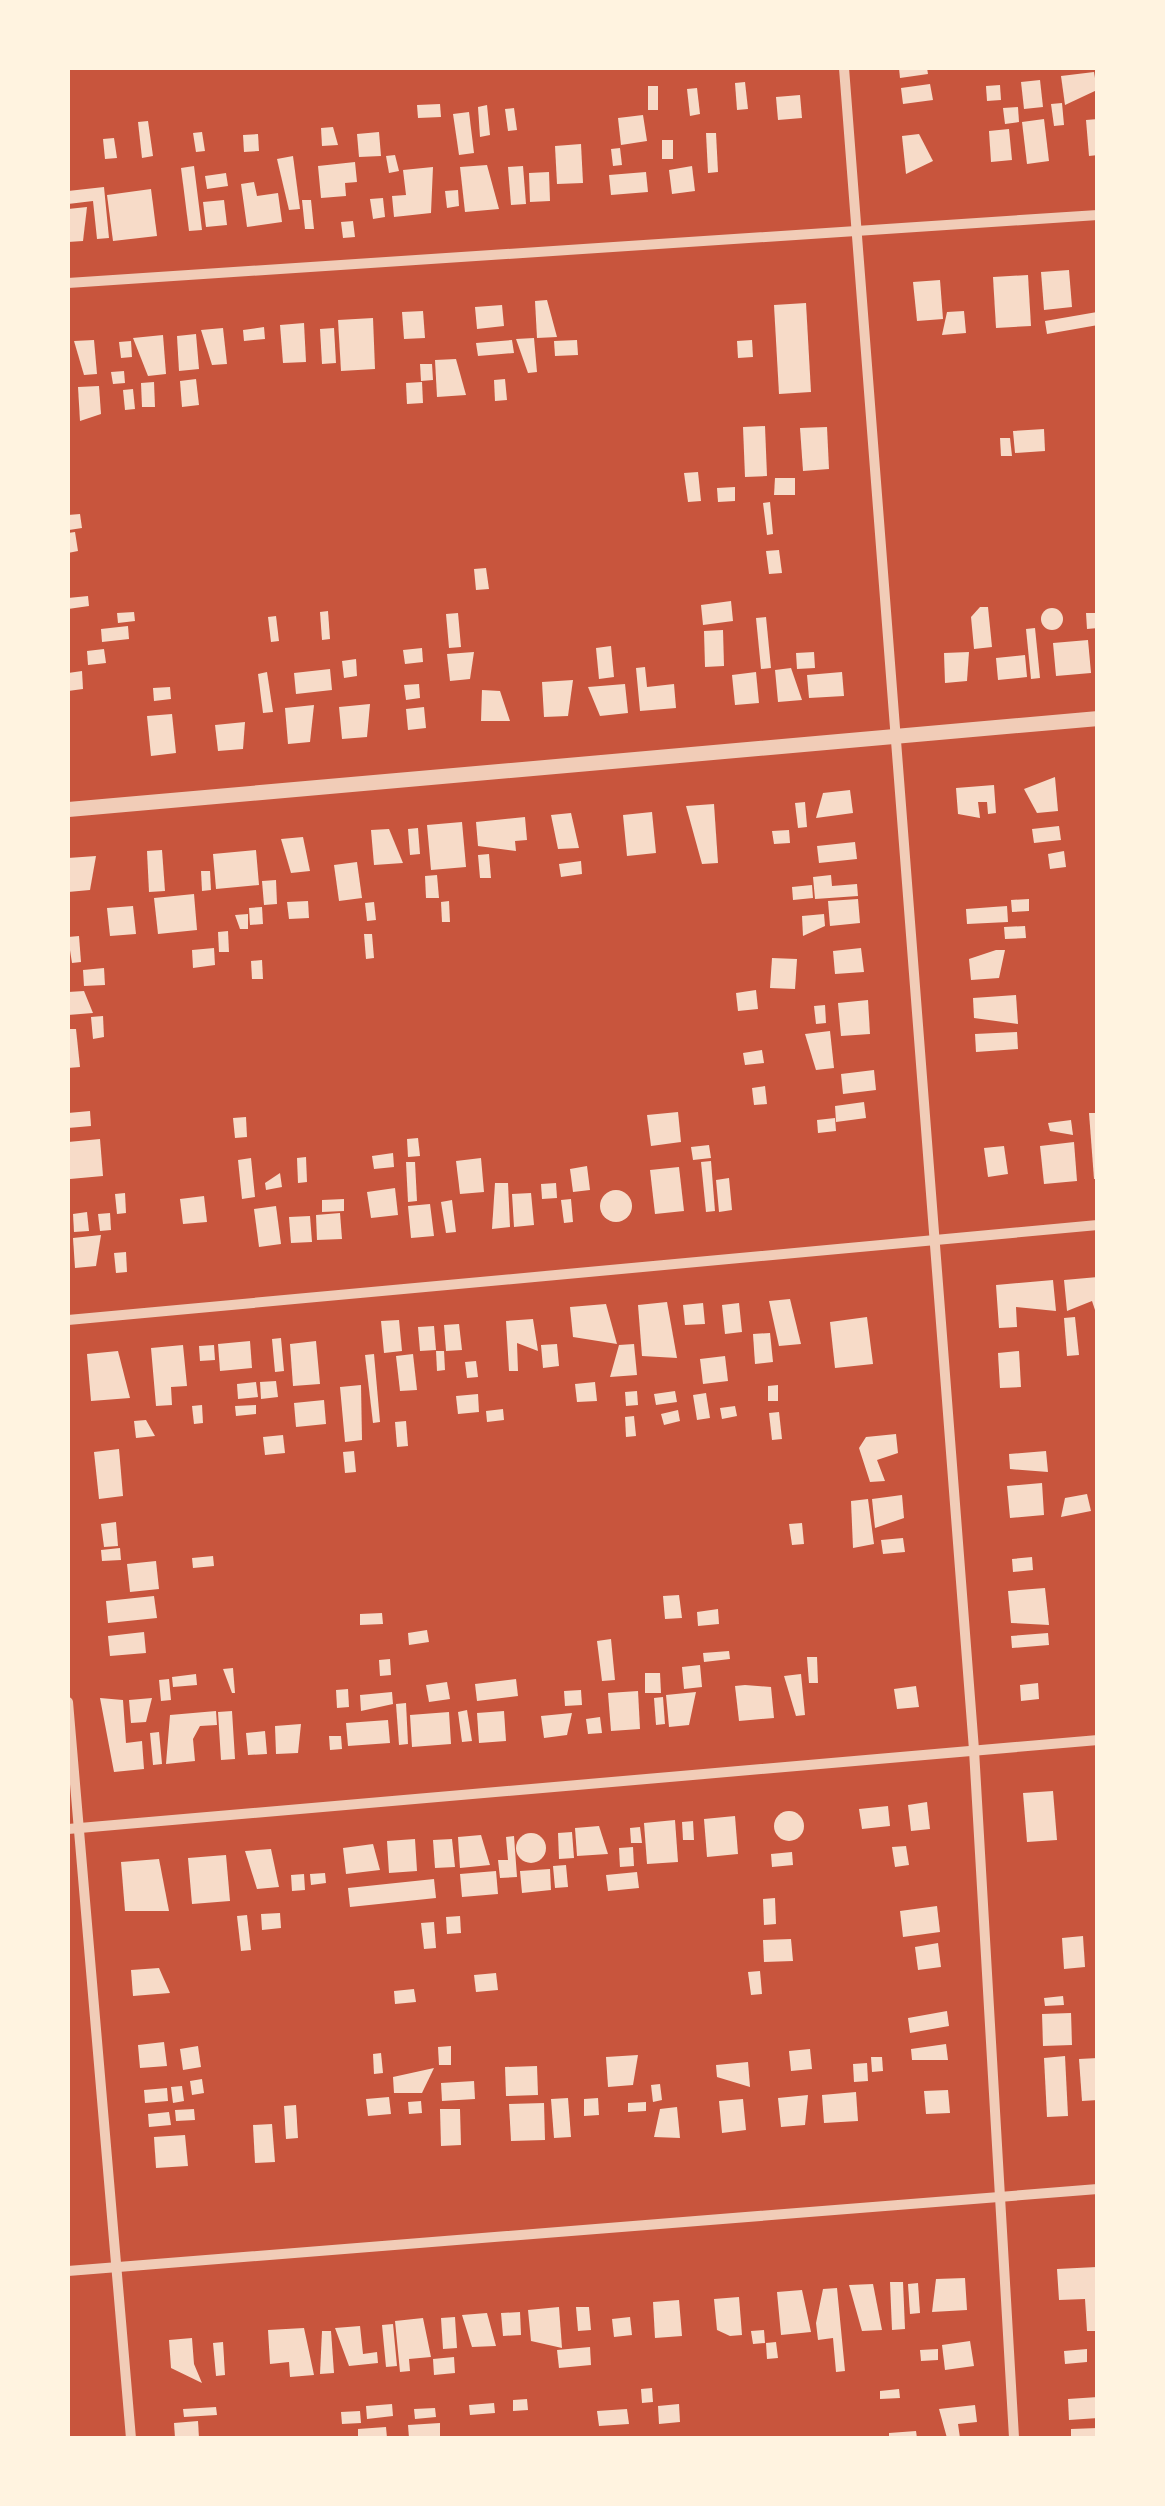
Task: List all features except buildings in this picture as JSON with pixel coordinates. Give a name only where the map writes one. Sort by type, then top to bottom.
[{"type":"street","points":[[844,68],[899,732],[974,1750],[1014,2438]]},
{"type":"street","points":[[68,284],[858,236],[1098,215]]},
{"type":"street","points":[[68,809],[899,732],[1098,718]]},
{"type":"street","points":[[68,1320],[1098,1225]]},
{"type":"street","points":[[68,1702],[73,1828],[131,2438]]},
{"type":"street","points":[[73,1828],[1098,1740]]},
{"type":"street","points":[[68,2271],[1098,2189]]}]
